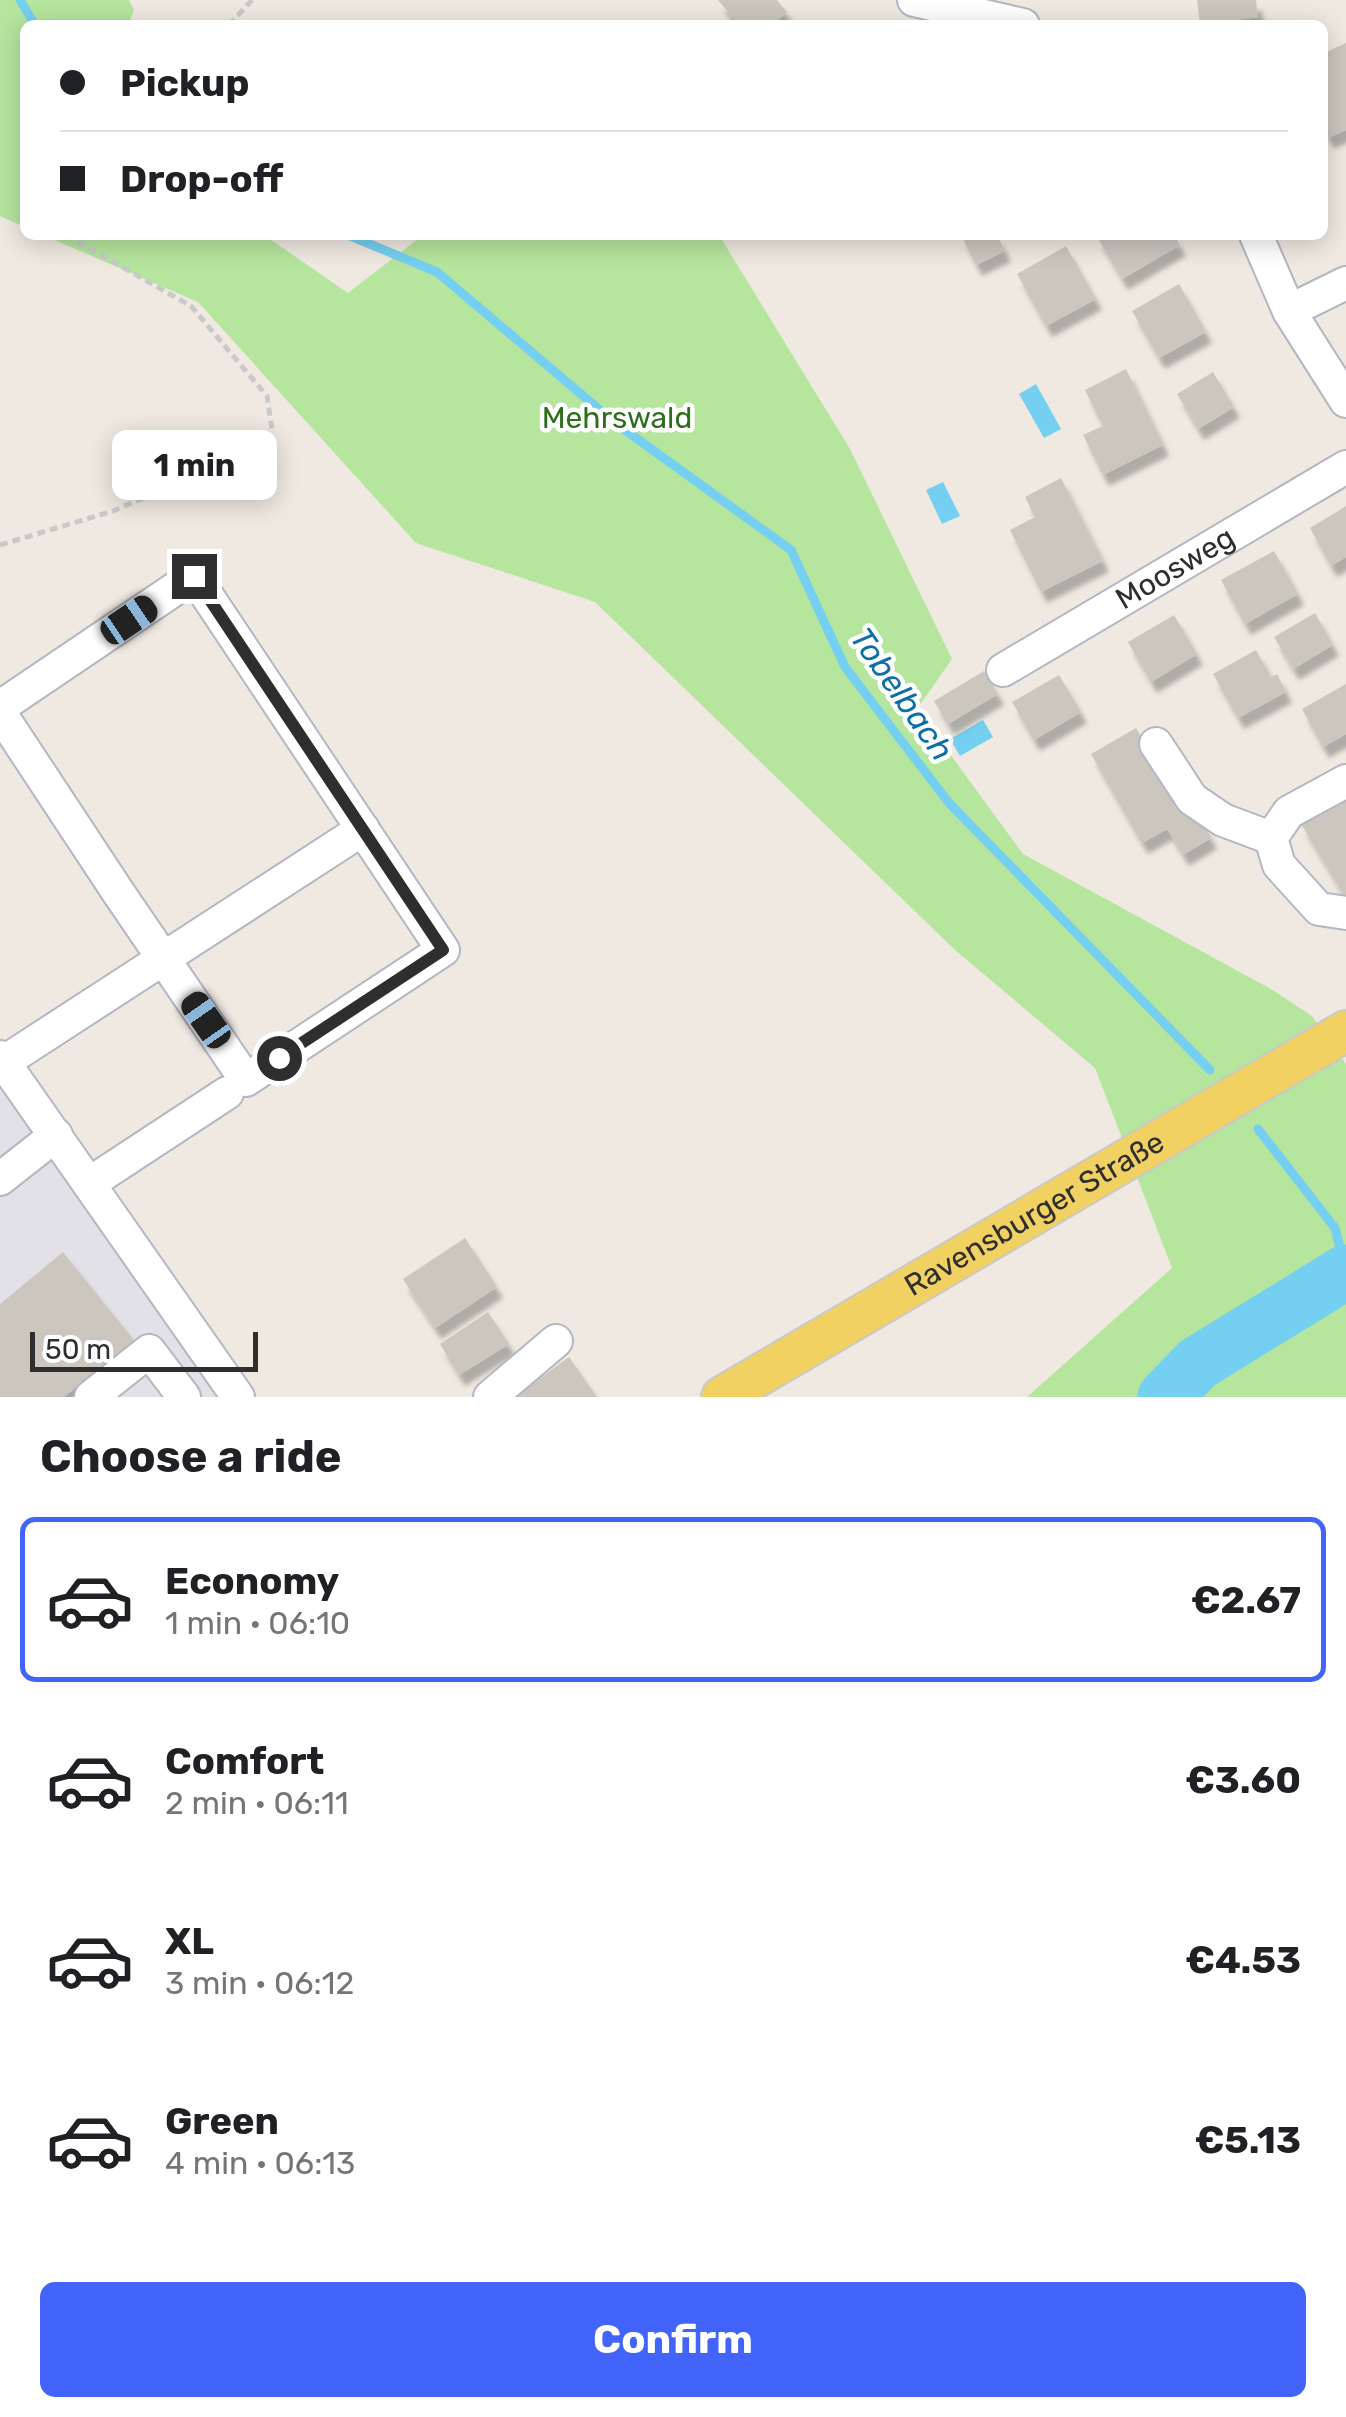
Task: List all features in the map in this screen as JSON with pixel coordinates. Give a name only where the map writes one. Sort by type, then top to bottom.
[{"type":"main road","name":"Ravensburger Straße","points":[[722,1397],[1346,1031]]},
{"type":"street","points":[[914,0],[1001,20]]},
{"type":"street","points":[[1258,240],[1290,310],[1346,402]]},
{"type":"street","points":[[1290,310],[1346,283]]},
{"type":"street","name":"Moosweg","points":[[1003,670],[1346,467]]},
{"type":"street","points":[[194,576],[443,950],[246,1080],[0,710],[194,576]]},
{"type":"street","points":[[1156,744],[1192,800],[1223,820],[1271,838]]},
{"type":"street","points":[[1271,838],[1289,812],[1346,780]]},
{"type":"street","points":[[238,1397],[2,1060],[363,828]]},
{"type":"street","points":[[1271,838],[1279,864],[1319,909],[1346,913]]},
{"type":"street","points":[[90,1183],[228,1093]]},
{"type":"street","points":[[0,1179],[56,1135]]},
{"type":"street","points":[[490,1397],[556,1341]]},
{"type":"street","points":[[90,1397],[149,1351],[184,1397]]},
{"type":"path","points":[[233,20],[252,0]]},
{"type":"path","points":[[0,545],[113,511],[245,452],[272,430],[267,396],[191,306],[75,240]]},
{"type":"shaded area","points":[[0,1082],[238,1397],[0,1397]]},
{"type":"green space","points":[[0,0],[129,0],[134,10],[130,20],[20,20],[20,225],[0,216]]},
{"type":"green space","name":"Mehrswald","points":[[55,240],[271,240],[348,293],[417,240],[722,240],[850,449],[952,659],[917,709],[1023,854],[1271,989],[1312,1016],[1346,1064],[1346,1397],[1027,1397],[1172,1268],[1095,1068],[955,950],[595,602],[416,543],[198,302]]},
{"type":"water","points":[[1036,384],[1061,429],[1044,438],[1019,394]]},
{"type":"water","points":[[943,482],[960,516],[942,524],[926,490]]},
{"type":"water","points":[[983,720],[993,737],[960,756],[950,739]]},
{"type":"building","points":[[718,0],[777,0],[787,12],[778,20],[735,20]]},
{"type":"building","points":[[1197,0],[1256,0],[1258,17],[1200,20]]},
{"type":"building","points":[[1346,43],[1346,130],[1328,138],[1329,105],[1328,51]]},
{"type":"building","points":[[964,240],[1000,240],[1005,251],[976,265]]},
{"type":"building","points":[[1099,240],[1177,240],[1180,245],[1122,279]]},
{"type":"building","points":[[1066,246],[1096,299],[1046,326],[1017,274]]},
{"type":"building","points":[[1179,284],[1206,332],[1159,358],[1132,311]]},
{"type":"building","points":[[1126,369],[1163,445],[1103,475],[1083,435],[1103,426],[1085,390]]},
{"type":"building","points":[[1213,372],[1234,407],[1198,429],[1177,394]]},
{"type":"building","points":[[1061,478],[1103,561],[1041,592],[1010,530],[1035,517],[1025,497]]},
{"type":"building","points":[[1346,506],[1346,557],[1331,566],[1310,528]]},
{"type":"building","points":[[1274,551],[1298,594],[1245,624],[1221,580]]},
{"type":"building","points":[[1315,613],[1333,645],[1293,669],[1274,637]]},
{"type":"building","points":[[1174,615],[1197,654],[1151,682],[1128,642]]},
{"type":"building","points":[[1256,650],[1271,677],[1277,674],[1286,692],[1238,718],[1213,674]]},
{"type":"building","points":[[984,671],[998,694],[948,724],[934,701]]},
{"type":"building","points":[[1059,675],[1081,712],[1034,740],[1012,702]]},
{"type":"building","points":[[1346,684],[1346,734],[1323,747],[1302,709]]},
{"type":"building","points":[[1136,728],[1187,816],[1195,811],[1211,838],[1183,855],[1167,829],[1142,843],[1091,754]]},
{"type":"building","points":[[1346,797],[1346,898],[1301,824]]},
{"type":"building","points":[[465,1238],[497,1287],[435,1328],[403,1279]]},
{"type":"building","points":[[63,1252],[134,1340],[64,1397],[0,1397],[0,1304]]},
{"type":"building","points":[[488,1312],[509,1344],[459,1375],[440,1344]]},
{"type":"building","points":[[569,1357],[597,1397],[514,1397]]},
{"type":"waterway","name":"Tobelbach","points":[[20,0],[32,20]]},
{"type":"waterway","name":"Tobelbach","points":[[360,240],[437,272],[614,422],[791,550],[845,667],[949,803],[1210,1070]]},
{"type":"waterway","name":"Tobelbach","points":[[1258,1129],[1335,1228],[1346,1271]]},
{"type":"waterway","points":[[1165,1397],[1198,1363],[1346,1272]]},
{"type":"route","points":[[194,576],[443,950],[279,1058]]}]
